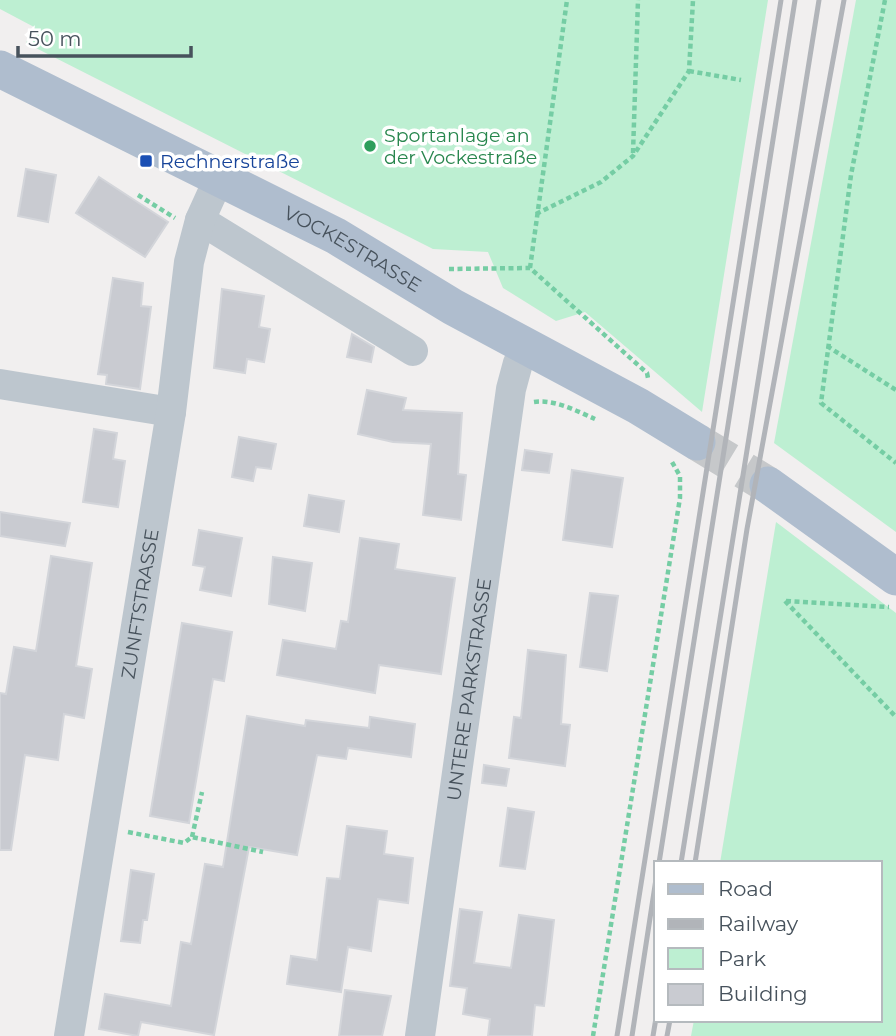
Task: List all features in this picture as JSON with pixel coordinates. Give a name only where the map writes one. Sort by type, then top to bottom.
[{"type":"main road","name":"VOCKESTRASSE","points":[[0,69],[220,176],[336,236],[527,347],[638,406],[682,448]]},
{"type":"main road","points":[[768,485],[896,577]]},
{"type":"street","name":"ZUNFTSTRASSE","points":[[69,1036],[171,412],[189,262],[198,226],[220,176]]},
{"type":"street","points":[[198,226],[413,351]]},
{"type":"street","name":"UNTERE PARKSTRASSE","points":[[420,1036],[509,406],[518,363],[527,347]]},
{"type":"street","points":[[0,384],[171,412]]},
{"type":"path","points":[[530,268],[567,0]]},
{"type":"path","points":[[633,156],[638,0]]},
{"type":"path","points":[[536,214],[601,182],[633,156],[689,71],[693,0]]},
{"type":"path","points":[[885,0],[851,175],[821,403],[896,463]]},
{"type":"path","points":[[689,71],[741,80]]},
{"type":"path","points":[[138,195],[198,226]]},
{"type":"path","points":[[444,268],[530,268],[647,373],[649,383]]},
{"type":"path","points":[[827,346],[896,390]]},
{"type":"path","points":[[509,406],[542,401],[602,422]]},
{"type":"path","points":[[593,1036],[680,498],[682,448]]},
{"type":"path","points":[[896,608],[785,601],[896,717]]},
{"type":"path","points":[[104,827],[184,843],[192,837],[202,792]]},
{"type":"path","points":[[192,837],[263,852]]},
{"type":"green space","points":[[0,0],[768,0],[702,412],[585,312],[556,321],[503,288],[488,252],[433,249],[26,43],[34,27],[0,9]]},
{"type":"green space","points":[[856,0],[896,0],[896,532],[774,443]]},
{"type":"green space","points":[[776,522],[896,613],[896,1036],[691,1036],[694,1022],[882,1022],[882,861],[720,861]]},
{"type":"building","points":[[26,169],[56,175],[48,222],[18,216]]},
{"type":"building","points":[[99,177],[168,222],[145,257],[76,213]]},
{"type":"building","points":[[113,278],[143,283],[141,306],[151,307],[140,389],[106,384],[107,375],[98,374]]},
{"type":"building","points":[[222,289],[264,296],[259,327],[270,329],[264,362],[247,359],[245,373],[214,368]]},
{"type":"building","points":[[352,334],[374,347],[371,362],[347,357]]},
{"type":"building","points":[[367,390],[406,398],[403,410],[462,413],[458,474],[466,475],[461,520],[423,515],[431,444],[393,442],[358,434]]},
{"type":"building","points":[[94,429],[117,433],[113,459],[125,461],[118,507],[83,502]]},
{"type":"building","points":[[239,437],[276,444],[271,469],[256,467],[253,481],[232,477]]},
{"type":"building","points":[[525,450],[552,454],[549,473],[522,470]]},
{"type":"building","points":[[572,470],[623,478],[612,547],[563,540]]},
{"type":"building","points":[[309,495],[344,501],[339,532],[304,526]]},
{"type":"building","points":[[0,512],[70,523],[65,546],[0,536]]},
{"type":"building","points":[[199,530],[242,538],[231,596],[200,590],[205,567],[193,565]]},
{"type":"building","points":[[360,538],[399,544],[395,569],[455,578],[441,674],[379,665],[375,693],[277,675],[283,640],[336,649],[341,621],[348,622]]},
{"type":"building","points":[[51,556],[92,563],[76,666],[92,669],[84,718],[64,714],[58,760],[25,755],[11,850],[0,850],[0,693],[6,694],[14,647],[36,651]]},
{"type":"building","points":[[273,557],[312,563],[305,611],[269,604]]},
{"type":"building","points":[[590,593],[618,596],[607,671],[580,667]]},
{"type":"building","points":[[182,623],[232,632],[224,681],[213,679],[189,823],[150,816]]},
{"type":"building","points":[[528,650],[566,655],[561,724],[570,725],[565,766],[509,758],[514,717],[521,718]]},
{"type":"building","points":[[247,716],[305,726],[306,720],[369,728],[370,717],[415,724],[411,757],[348,748],[346,759],[317,755],[297,855],[249,847],[214,1035],[141,1022],[138,1036],[99,1029],[105,994],[171,1006],[181,942],[191,944],[205,864],[223,867]]},
{"type":"building","points":[[484,765],[509,769],[506,786],[482,783]]},
{"type":"building","points":[[508,808],[534,812],[525,869],[500,866]]},
{"type":"building","points":[[347,826],[387,831],[384,854],[413,858],[408,903],[378,899],[371,951],[348,947],[341,992],[287,984],[291,956],[317,960],[327,878],[340,879]]},
{"type":"building","points":[[131,870],[154,874],[147,920],[143,920],[140,943],[121,941]]},
{"type":"building","points":[[460,909],[482,912],[474,963],[511,968],[519,915],[554,920],[544,1006],[535,1005],[532,1036],[488,1036],[490,1019],[463,1014],[467,988],[450,986]]},
{"type":"building","points":[[345,990],[391,996],[382,1036],[339,1036]]},
{"type":"tunnel","points":[[697,442],[768,485]]},
{"type":"railway","points":[[617,1036],[781,0]]},
{"type":"railway","points":[[659,861],[795,0]]},
{"type":"railway","points":[[681,861],[819,0]]},
{"type":"railway","points":[[695,861],[747,529],[844,0]]},
{"type":"railway","points":[[632,1036],[654,892]]},
{"type":"railway","points":[[653,1036],[655,1022]]},
{"type":"railway","points":[[667,1036],[670,1022]]},
{"type":"place","name":"Sportanlage an der Vockestraße","points":[[370,146]]},
{"type":"place","name":"Rechnerstraße","points":[[146,161]]}]
